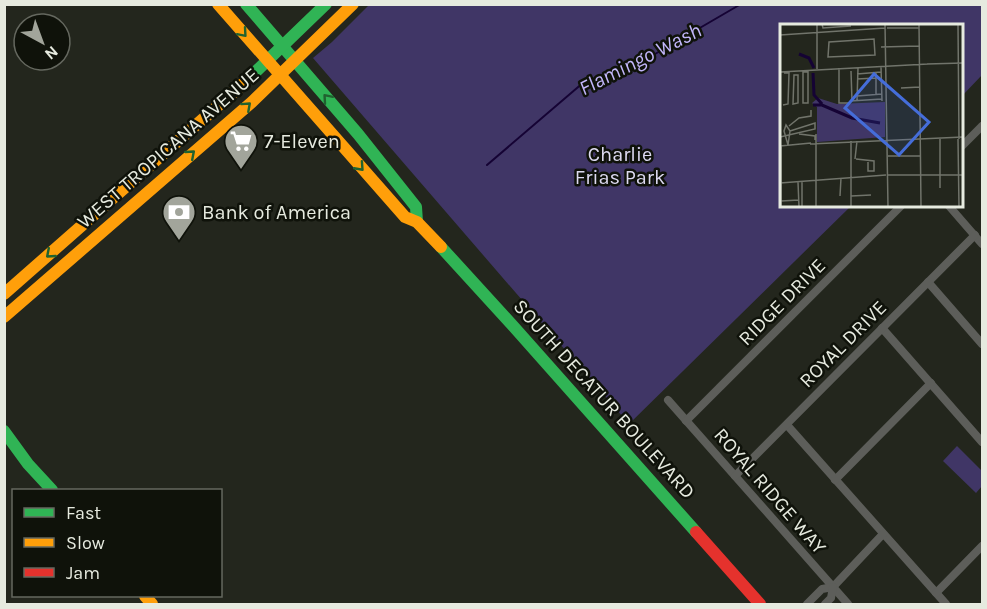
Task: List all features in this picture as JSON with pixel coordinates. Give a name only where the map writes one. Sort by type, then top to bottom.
[{"type":"main road","name":"SOUTH DECATUR BOULEVARD","points":[[218,4],[405,217],[417,222],[520,333],[760,604]]},
{"type":"main road","name":"SOUTH DECATUR BOULEVARD","points":[[246,4],[358,134],[416,207],[417,222]]},
{"type":"main road","name":"WEST TROPICANA AVENUE","points":[[4,294],[267,62],[326,4]]},
{"type":"main road","name":"WEST TROPICANA AVENUE","points":[[4,317],[280,76],[353,4]]},
{"type":"main road","points":[[118,218],[118,208],[121,204],[165,164],[176,143]]},
{"type":"main road","points":[[4,431],[28,464],[51,489]]},
{"type":"main road","points":[[4,447],[28,464]]},
{"type":"street","points":[[963,145],[981,130]]},
{"type":"street","name":"RIDGE DRIVE","points":[[686,421],[901,207]]},
{"type":"street","points":[[950,207],[982,244]]},
{"type":"street","name":"ROYAL DRIVE","points":[[735,476],[975,235]]},
{"type":"street","points":[[928,282],[982,344]]},
{"type":"street","points":[[882,328],[982,442]]},
{"type":"street","points":[[835,480],[931,383]]},
{"type":"street","name":"ROYAL RIDGE WAY","points":[[668,400],[848,604]]},
{"type":"street","points":[[787,425],[946,604]]},
{"type":"street","points":[[807,604],[822,589],[832,587],[883,534]]},
{"type":"street","points":[[936,593],[982,546]]},
{"type":"street","points":[[825,604],[831,598],[832,587]]},
{"type":"green space","name":"Charlie Frias Park","points":[[369,5],[982,5],[982,75],[963,95],[963,24],[780,24],[780,207],[850,207],[629,424],[313,58]]},
{"type":"green space","points":[[957,446],[982,471],[982,486],[976,493],[943,461]]},
{"type":"waterway","name":"Flamingo Wash","points":[[487,165],[584,82],[643,61],[741,4]]},
{"type":"traffic: fast","points":[[246,4],[358,134],[416,207],[417,222]]},
{"type":"traffic: fast","points":[[245,82],[326,4]]},
{"type":"traffic: fast","points":[[441,247],[696,532]]},
{"type":"traffic: fast","points":[[4,431],[28,464],[51,489]]},
{"type":"traffic: slow","points":[[218,4],[405,217],[417,222],[441,247]]},
{"type":"traffic: slow","points":[[4,317],[252,102],[353,4]]},
{"type":"traffic: slow","points":[[4,294],[245,82]]},
{"type":"traffic: slow","points":[[146,597],[152,604]]},
{"type":"traffic: jam","points":[[696,532],[760,604]]},
{"type":"place","name":"7-Eleven","points":[[241,170]]},
{"type":"place","name":"Bank of America","points":[[179,241]]}]
